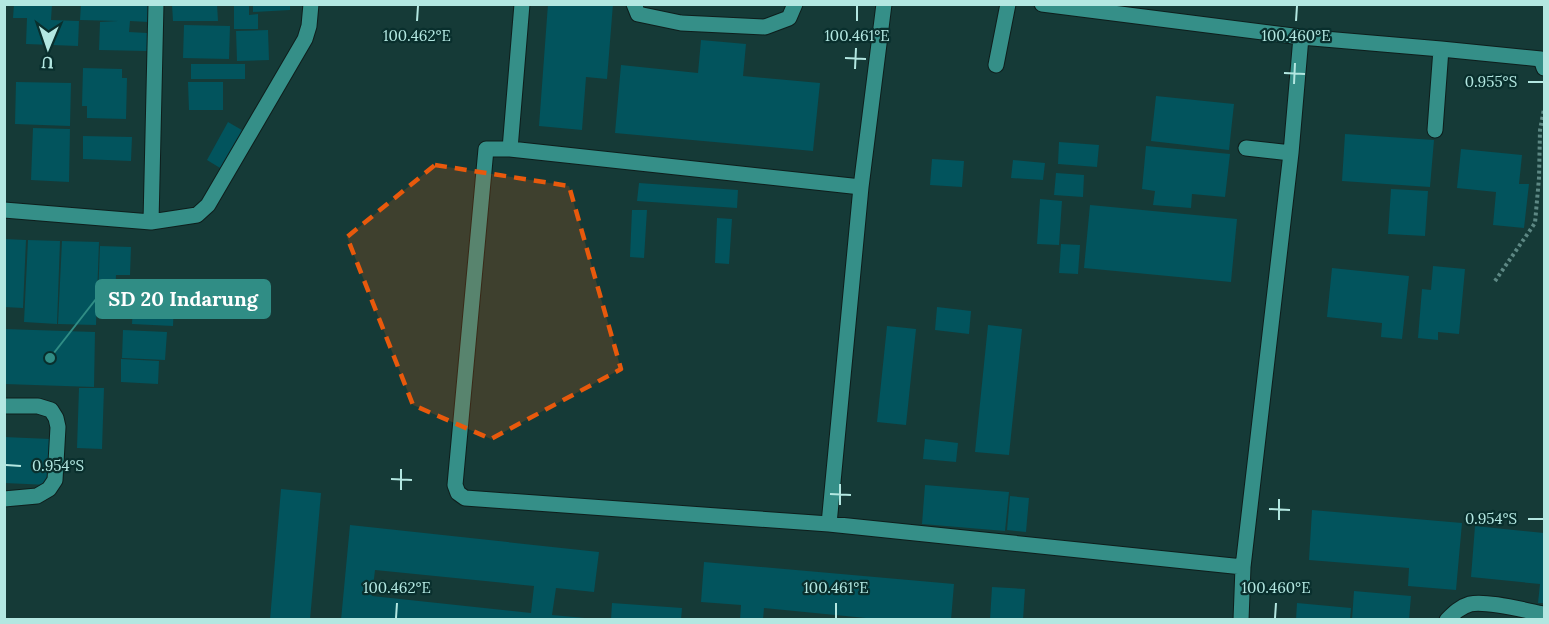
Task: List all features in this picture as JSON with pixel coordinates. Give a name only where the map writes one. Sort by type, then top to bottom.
[{"type":"street","points":[[151,222],[156,4]]},
{"type":"street","points":[[4,210],[151,222],[197,215],[208,205],[305,39],[311,4]]},
{"type":"street","points":[[510,149],[522,4]]},
{"type":"street","points":[[634,4],[638,14],[681,23],[765,27],[789,18],[795,4]]},
{"type":"street","points":[[829,524],[861,187],[884,4]]},
{"type":"street","points":[[996,65],[1008,4]]},
{"type":"street","points":[[1042,4],[1301,37],[1543,60]]},
{"type":"street","points":[[1241,620],[1243,567],[1291,153],[1301,37]]},
{"type":"street","points":[[1435,130],[1441,49]]},
{"type":"street","points":[[1246,148],[1291,153]]},
{"type":"street","points":[[861,187],[510,149],[486,149],[454,485],[458,493],[465,498],[829,524],[1243,567]]},
{"type":"street","points":[[4,406],[38,406],[51,410],[58,427],[55,480],[49,489],[37,496],[4,499]]},
{"type":"street","points":[[1447,620],[1458,609],[1471,604],[1484,603],[1545,614]]},
{"type":"path","points":[[1495,281],[1535,223],[1540,130],[1545,109]]},
{"type":"highlighted area","points":[[435,165],[569,186],[621,369],[491,439],[413,405],[347,237]]},
{"type":"building","points":[[14,4],[52,4],[51,20],[79,21],[78,46],[26,44],[27,18],[13,18]]},
{"type":"building","points":[[81,4],[149,6],[149,22],[130,21],[129,32],[147,33],[147,51],[99,50],[100,22],[118,21],[80,20]]},
{"type":"building","points":[[172,4],[217,4],[218,21],[173,21]]},
{"type":"building","points":[[234,4],[249,4],[249,15],[258,14],[258,29],[234,29]]},
{"type":"building","points":[[253,4],[290,4],[290,10],[253,12]]},
{"type":"building","points":[[548,4],[613,4],[607,79],[586,77],[582,130],[539,126]]},
{"type":"building","points":[[184,25],[230,26],[229,59],[183,58]]},
{"type":"building","points":[[268,30],[269,60],[237,61],[236,31]]},
{"type":"building","points":[[701,40],[746,44],[743,76],[820,83],[813,151],[615,133],[621,65],[698,73]]},
{"type":"building","points":[[191,64],[245,64],[245,79],[191,79]]},
{"type":"building","points":[[83,68],[122,69],[122,78],[127,78],[126,119],[87,118],[87,106],[82,106]]},
{"type":"building","points":[[16,82],[71,83],[70,126],[15,124]]},
{"type":"building","points":[[188,82],[223,82],[223,110],[189,110]]},
{"type":"building","points":[[1156,96],[1234,104],[1229,150],[1151,141]]},
{"type":"building","points":[[228,122],[247,133],[225,171],[207,160]]},
{"type":"building","points":[[33,128],[70,129],[69,182],[31,180]]},
{"type":"building","points":[[1345,134],[1434,140],[1430,187],[1342,181]]},
{"type":"building","points":[[83,136],[132,137],[131,161],[83,159]]},
{"type":"building","points":[[1059,142],[1099,145],[1097,167],[1058,164]]},
{"type":"building","points":[[1146,146],[1230,154],[1225,197],[1192,194],[1191,208],[1153,205],[1155,191],[1142,189]]},
{"type":"building","points":[[1461,149],[1522,155],[1519,184],[1529,184],[1524,228],[1493,225],[1496,192],[1457,188]]},
{"type":"building","points":[[932,159],[964,161],[962,187],[930,185]]},
{"type":"building","points":[[1013,160],[1045,163],[1043,180],[1011,178]]},
{"type":"building","points":[[1056,173],[1084,175],[1083,197],[1054,195]]},
{"type":"building","points":[[639,183],[738,190],[737,208],[637,201]]},
{"type":"building","points":[[1391,189],[1428,191],[1425,236],[1388,234]]},
{"type":"building","points":[[1040,199],[1062,201],[1059,245],[1037,244]]},
{"type":"building","points":[[1090,205],[1237,219],[1231,282],[1084,268]]},
{"type":"building","points":[[632,210],[647,210],[644,258],[630,257]]},
{"type":"building","points":[[717,218],[732,219],[729,264],[715,263]]},
{"type":"building","points":[[4,239],[26,240],[23,308],[4,307]]},
{"type":"building","points":[[28,240],[60,241],[57,324],[24,322]]},
{"type":"building","points":[[62,241],[99,242],[96,325],[58,324]]},
{"type":"building","points":[[1061,244],[1080,245],[1078,274],[1059,273]]},
{"type":"building","points":[[100,246],[131,247],[130,275],[116,275],[115,300],[98,299]]},
{"type":"building","points":[[1433,266],[1465,269],[1459,334],[1438,332],[1438,340],[1418,338],[1422,289],[1431,290]]},
{"type":"building","points":[[1332,268],[1409,276],[1402,339],[1381,337],[1382,323],[1327,317]]},
{"type":"building","points":[[146,282],[175,283],[173,326],[132,324],[134,288],[146,288]]},
{"type":"building","points":[[937,307],[971,311],[969,334],[935,330]]},
{"type":"building","points":[[988,325],[1022,329],[1009,455],[975,452]]},
{"type":"building","points":[[887,326],[916,329],[906,425],[877,422]]},
{"type":"building","points":[[4,329],[95,332],[94,387],[4,384]]},
{"type":"building","points":[[123,330],[167,332],[165,360],[122,358]]},
{"type":"building","points":[[121,359],[159,361],[158,384],[121,382]]},
{"type":"building","points":[[79,388],[104,388],[102,449],[77,448]]},
{"type":"building","points":[[4,437],[50,439],[49,485],[4,483]]},
{"type":"building","points":[[925,439],[958,443],[956,462],[923,459]]},
{"type":"building","points":[[925,485],[1009,492],[1005,531],[922,524]]},
{"type":"building","points":[[281,489],[321,493],[310,620],[270,620]]},
{"type":"building","points":[[1010,496],[1029,498],[1026,532],[1007,530]]},
{"type":"building","points":[[1312,510],[1462,523],[1456,590],[1408,586],[1409,568],[1309,560]]},
{"type":"building","points":[[350,525],[599,552],[594,592],[556,588],[552,615],[585,618],[585,620],[341,620]],"holes":[[[375,570],[534,586],[531,613],[372,596]]]},
{"type":"building","points":[[1475,526],[1544,533],[1544,603],[1538,603],[1540,584],[1471,577]]},
{"type":"building","points":[[704,562],[954,584],[951,620],[886,620],[764,608],[763,620],[740,620],[741,605],[701,602]]},
{"type":"building","points":[[992,587],[1025,589],[1023,620],[990,620]]},
{"type":"building","points":[[1354,591],[1411,596],[1409,620],[1352,620]]},
{"type":"building","points":[[612,603],[682,608],[681,620],[611,620]]},
{"type":"building","points":[[1297,603],[1351,608],[1350,620],[1296,620]]},
{"type":"place","name":"SD 20 Indarung","points":[[50,358]]}]
